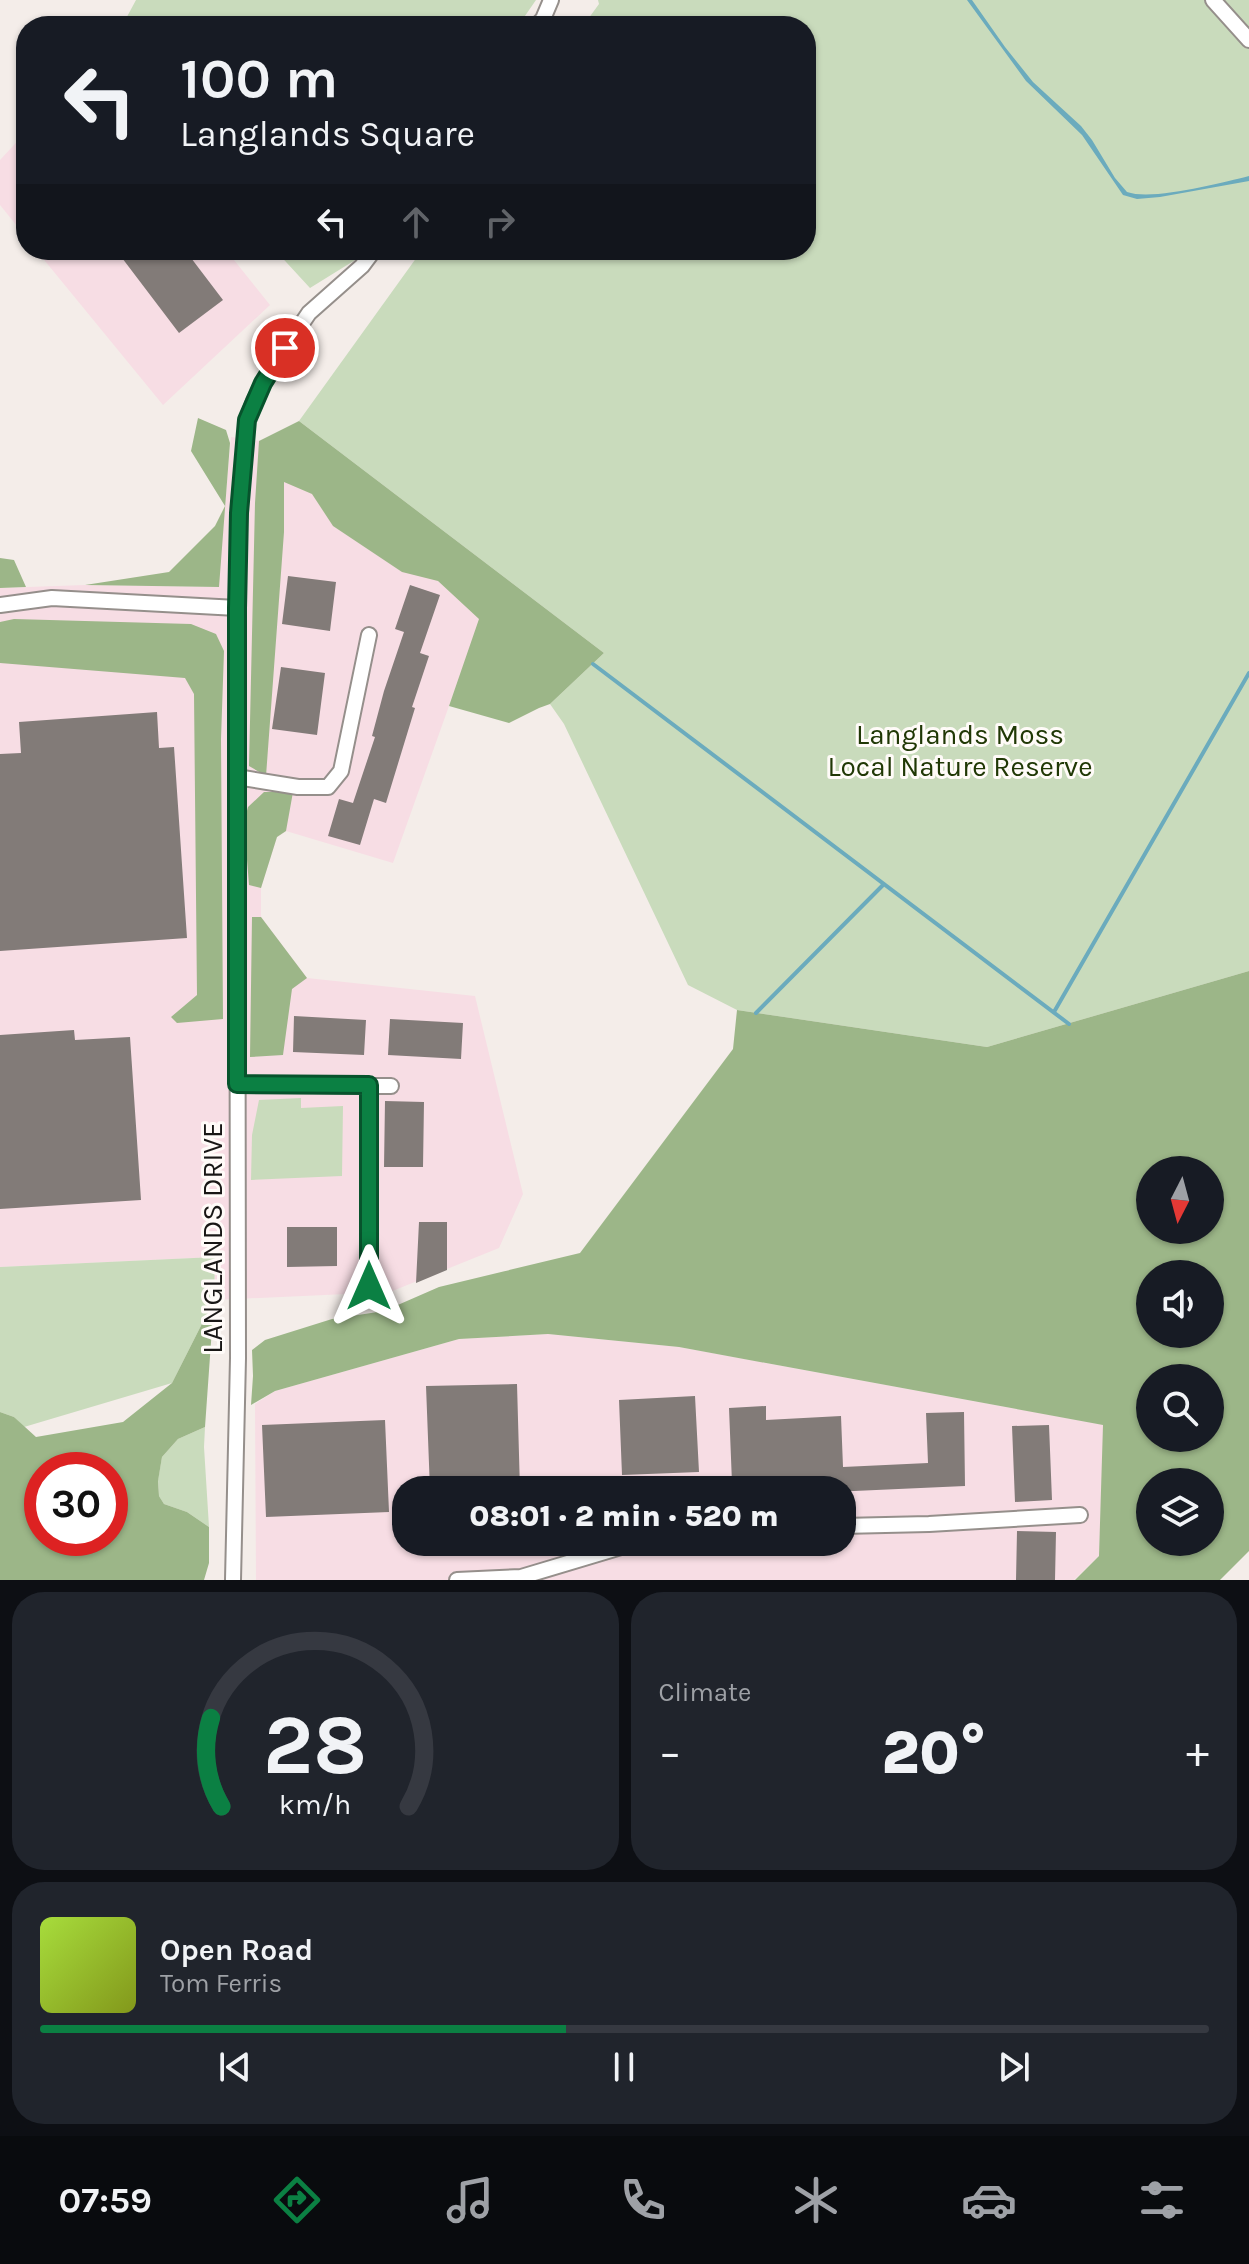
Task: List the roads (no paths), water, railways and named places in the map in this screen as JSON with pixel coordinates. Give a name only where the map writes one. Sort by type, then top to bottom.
[{"type":"street","points":[[1213,0],[1249,40]]},
{"type":"street","name":"LANGLANDS DRIVE","points":[[233,1580],[238,1358],[237,608],[239,513],[247,420],[273,366],[309,313],[366,260]]},
{"type":"street","points":[[0,605],[52,598],[237,608]]},
{"type":"street","points":[[237,777],[298,787],[328,787],[341,771],[369,635]]},
{"type":"street","points":[[237,1084],[391,1086]]},
{"type":"street","points":[[369,1085],[369,1286]]},
{"type":"street","points":[[856,1526],[1080,1515]]},
{"type":"street","points":[[457,1580],[521,1577],[591,1556]]},
{"type":"water","points":[[967,0],[972,0],[1033,82],[1081,126],[1127,192],[1169,193],[1249,176],[1249,181],[1160,197],[1137,199],[1123,195],[1082,135],[1026,81]]},
{"type":"waterway","points":[[593,664],[1069,1024]]},
{"type":"waterway","points":[[1054,1012],[1249,673]]},
{"type":"waterway","points":[[756,1013],[884,884]]},
{"type":"park label","name":"Langlands Moss Local Nature Reserve","points":[[960,750]]}]
